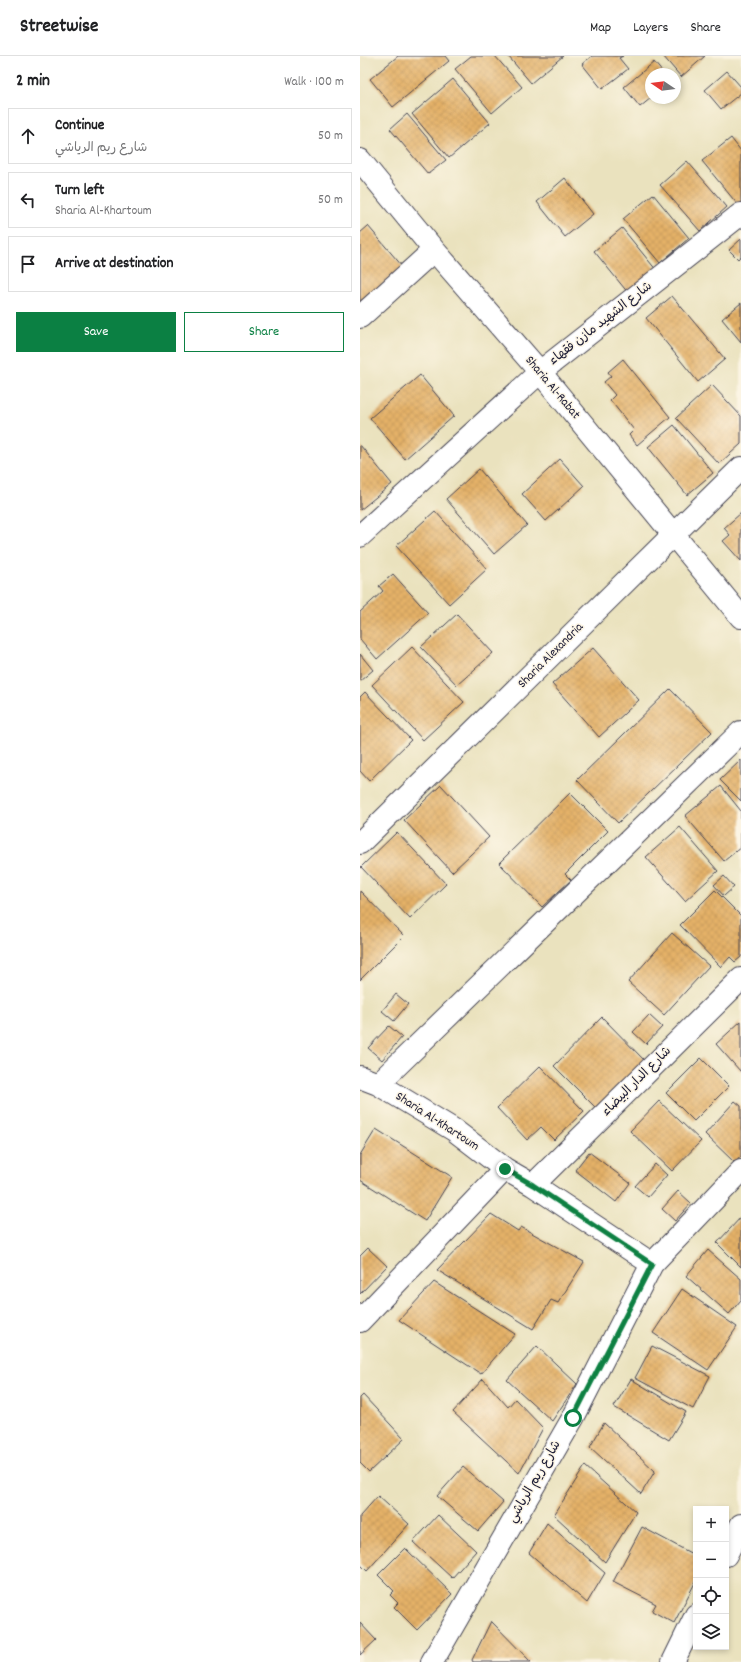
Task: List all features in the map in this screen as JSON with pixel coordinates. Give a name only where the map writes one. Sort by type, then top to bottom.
[{"type":"street","name":"Sharia Al-Rabat","points":[[360,160],[434,250],[540,372],[741,617]]},
{"type":"street","name":"شارع الشهيد مازن فقهاء","points":[[360,536],[540,372],[741,214]]},
{"type":"street","points":[[360,317],[434,250]]},
{"type":"street","name":"Sharia Alexandria","points":[[360,843],[741,468]]},
{"type":"street","points":[[369,1081],[741,732]]},
{"type":"street","name":"شارع الدار البيضاء","points":[[533,1185],[741,979]]},
{"type":"street","name":"Sharia Al-Khartoum","points":[[369,1081],[454,1130],[505,1169],[533,1185],[652,1264]]},
{"type":"street","points":[[360,1321],[505,1169]]},
{"type":"street","name":"شارع ريم الرياشي","points":[[432,1662],[573,1418],[652,1264],[741,1171]]},
{"type":"street","points":[[729,1549],[741,1525]]},
{"type":"street","points":[[673,1662],[693,1621]]},
{"type":"building","points":[[398,56],[445,56],[449,61],[393,107],[370,79]]},
{"type":"building","points":[[471,56],[495,56],[522,87],[492,113],[455,69]]},
{"type":"building","points":[[508,56],[563,56],[531,83]]},
{"type":"building","points":[[592,56],[623,56],[619,58],[628,69],[602,89],[582,64]]},
{"type":"building","points":[[663,56],[705,56],[681,77],[681,68],[673,68]]},
{"type":"building","points":[[654,62],[659,68],[647,68]]},
{"type":"building","points":[[645,70],[645,103],[640,107],[624,87]]},
{"type":"building","points":[[727,71],[741,87],[741,93],[721,109],[705,90]]},
{"type":"building","points":[[453,79],[490,123],[449,158],[412,114]]},
{"type":"building","points":[[407,114],[446,160],[428,174],[390,129]]},
{"type":"building","points":[[731,138],[741,151],[741,203],[738,205],[702,161]]},
{"type":"building","points":[[687,161],[727,207],[700,231],[660,185]]},
{"type":"building","points":[[565,178],[593,214],[565,237],[537,202]]},
{"type":"building","points":[[653,194],[689,238],[660,263],[623,219]]},
{"type":"building","points":[[368,226],[403,267],[360,304],[360,233]]},
{"type":"building","points":[[622,228],[657,271],[629,294],[594,251]]},
{"type":"building","points":[[741,239],[741,256],[738,259],[729,250]]},
{"type":"building","points":[[672,296],[725,359],[698,382],[646,318]]},
{"type":"building","points":[[741,303],[741,342],[722,319]]},
{"type":"building","points":[[623,359],[670,417],[637,445],[629,435],[634,430],[610,400],[615,395],[604,382],[611,376],[608,372]]},
{"type":"building","points":[[420,375],[454,416],[405,459],[370,418]]},
{"type":"building","points":[[712,385],[741,416],[741,444],[719,464],[676,418]]},
{"type":"building","points":[[674,425],[713,473],[687,495],[648,447]]},
{"type":"building","points":[[360,445],[392,484],[360,510]]},
{"type":"building","points":[[560,459],[584,486],[546,521],[522,494]]},
{"type":"building","points":[[479,469],[527,525],[494,554],[446,499]]},
{"type":"building","points":[[435,511],[487,569],[449,604],[396,546]]},
{"type":"building","points":[[741,513],[741,561],[723,541],[730,535],[724,528]]},
{"type":"building","points":[[393,574],[428,613],[377,659],[360,639],[360,612],[383,591],[379,586]]},
{"type":"building","points":[[457,614],[493,653],[457,685],[421,647]]},
{"type":"building","points":[[412,647],[464,702],[423,740],[372,685]]},
{"type":"building","points":[[593,648],[639,700],[599,737],[552,684]]},
{"type":"building","points":[[360,654],[373,670],[360,681]]},
{"type":"building","points":[[670,689],[712,732],[618,823],[577,780]]},
{"type":"building","points":[[365,692],[411,740],[369,781],[360,771],[360,697]]},
{"type":"building","points":[[741,760],[741,801],[720,780]]},
{"type":"building","points":[[441,785],[489,837],[452,872],[404,820]]},
{"type":"building","points":[[721,786],[741,811],[741,847],[724,861],[685,816]]},
{"type":"building","points":[[570,793],[608,831],[565,874],[571,880],[542,907],[499,863]]},
{"type":"building","points":[[680,827],[718,871],[685,901],[646,857]]},
{"type":"building","points":[[397,832],[446,884],[410,919],[361,867]]},
{"type":"building","points":[[724,876],[734,887],[724,896],[714,885]]},
{"type":"building","points":[[715,890],[741,916],[741,957],[735,962],[730,957],[721,967],[680,925]]},
{"type":"building","points":[[360,891],[404,936],[360,980]]},
{"type":"building","points":[[672,933],[709,966],[664,1015],[628,982]]},
{"type":"building","points":[[396,994],[408,1004],[394,1021],[382,1011]]},
{"type":"building","points":[[649,1015],[662,1027],[646,1044],[633,1032]]},
{"type":"building","points":[[602,1017],[645,1061],[597,1109],[554,1066]]},
{"type":"building","points":[[741,1021],[741,1072],[716,1044]]},
{"type":"building","points":[[389,1026],[402,1037],[382,1060],[368,1048]]},
{"type":"building","points":[[701,1058],[729,1086],[694,1121],[666,1093]]},
{"type":"building","points":[[540,1066],[584,1111],[554,1140],[541,1127],[527,1140],[497,1108]]},
{"type":"building","points":[[659,1101],[701,1141],[672,1171],[630,1131]]},
{"type":"building","points":[[735,1101],[741,1106],[741,1156],[735,1163],[705,1134]]},
{"type":"building","points":[[376,1129],[452,1177],[425,1221],[360,1180],[360,1155]]},
{"type":"building","points":[[589,1152],[630,1183],[616,1202],[575,1170]]},
{"type":"building","points":[[655,1164],[667,1175],[648,1197],[635,1186]]},
{"type":"building","points":[[678,1191],[691,1203],[675,1221],[662,1209]]},
{"type":"building","points":[[491,1214],[518,1231],[521,1227],[584,1262],[558,1303],[551,1300],[533,1329],[437,1270]]},
{"type":"building","points":[[741,1217],[741,1267],[717,1243]]},
{"type":"building","points":[[368,1248],[387,1266],[360,1294],[360,1256]]},
{"type":"building","points":[[708,1250],[741,1279],[741,1300],[729,1314],[686,1276]]},
{"type":"building","points":[[434,1282],[515,1334],[481,1374],[399,1320]]},
{"type":"building","points":[[682,1289],[737,1327],[708,1370],[653,1333]]},
{"type":"building","points":[[537,1346],[577,1384],[552,1421],[507,1380]]},
{"type":"building","points":[[652,1346],[710,1376],[693,1409],[635,1378]]},
{"type":"building","points":[[483,1379],[508,1407],[515,1399],[543,1428],[519,1473],[453,1412]]},
{"type":"building","points":[[631,1379],[686,1412],[669,1440],[614,1407]]},
{"type":"building","points":[[363,1395],[404,1439],[369,1472],[360,1463],[360,1398]]},
{"type":"building","points":[[604,1423],[655,1471],[641,1494],[590,1447]]},
{"type":"building","points":[[585,1466],[636,1512],[605,1562],[554,1515]]},
{"type":"building","points":[[463,1467],[503,1502],[478,1531],[437,1496]]},
{"type":"building","points":[[378,1496],[409,1524],[367,1571],[360,1564],[360,1516]]},
{"type":"building","points":[[438,1515],[476,1551],[452,1578],[413,1542]]},
{"type":"building","points":[[547,1523],[605,1573],[587,1603],[529,1553]]},
{"type":"building","points":[[642,1527],[693,1554],[693,1587],[674,1623],[652,1611],[656,1604],[613,1582]]},
{"type":"building","points":[[405,1548],[452,1594],[417,1630],[394,1607],[398,1603],[390,1595],[394,1591],[378,1575]]},
{"type":"building","points":[[491,1621],[531,1662],[473,1662],[472,1660]]},
{"type":"building","points":[[360,1623],[376,1640],[360,1655]]},
{"type":"route","points":[[505,1169],[533,1185],[652,1264],[573,1418]]}]
